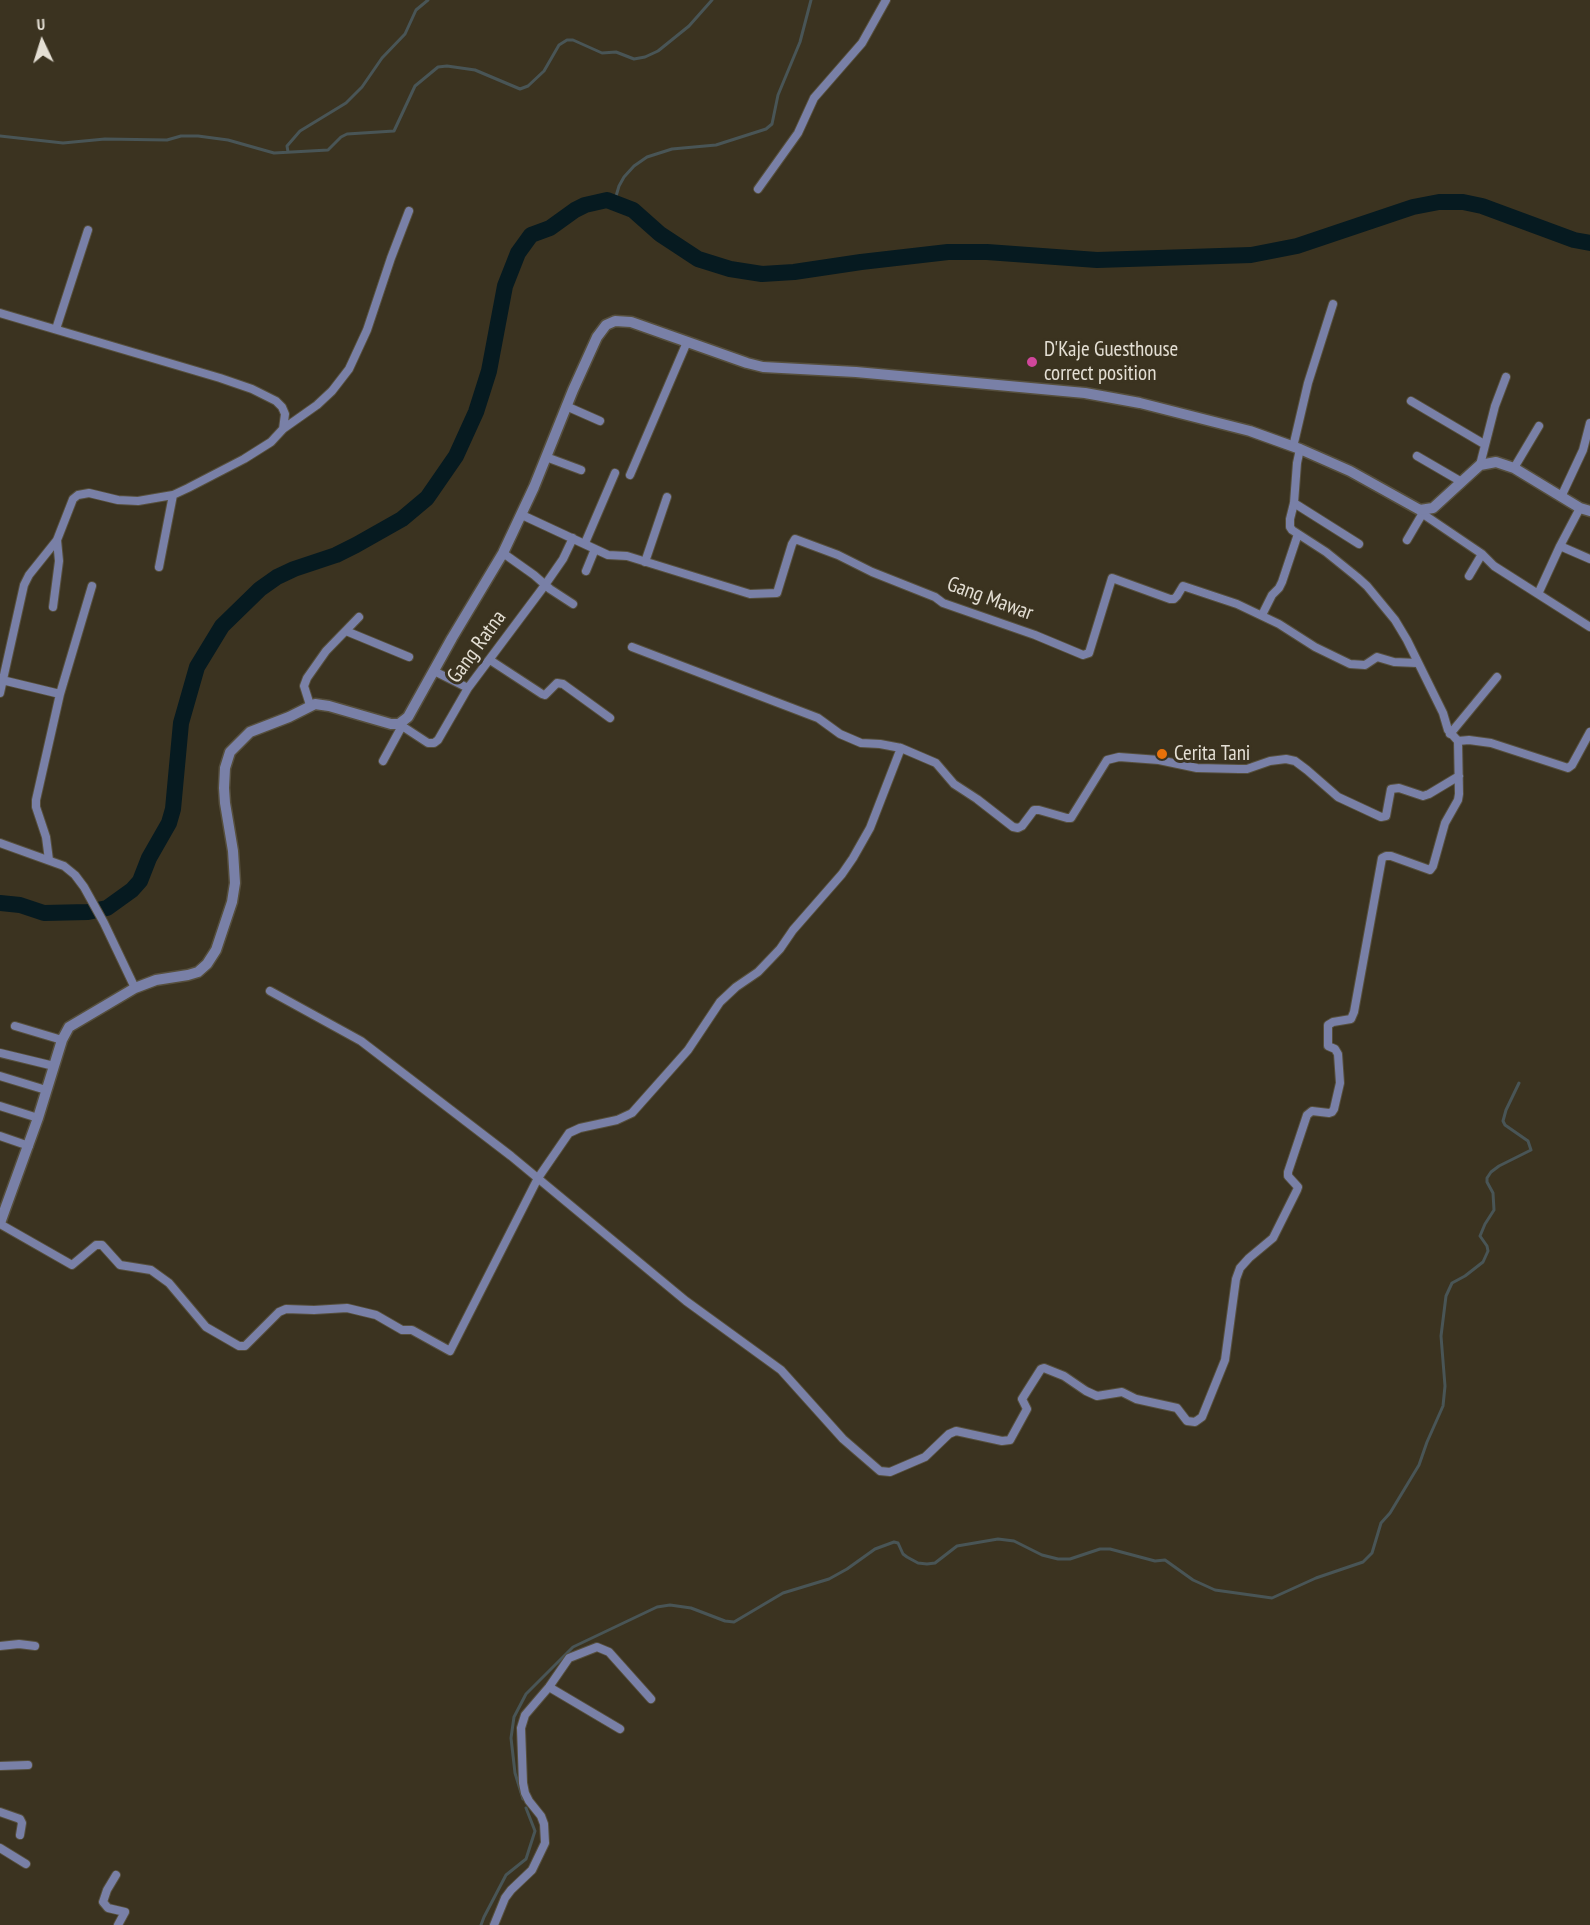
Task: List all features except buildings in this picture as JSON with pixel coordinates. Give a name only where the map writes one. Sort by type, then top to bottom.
[{"type":"street","points":[[758,189],[798,133],[814,98],[862,43],[886,0]]},
{"type":"street","points":[[0,693],[24,585],[29,575],[57,540],[69,504],[78,495],[89,493],[127,501],[173,495],[244,459],[271,442],[283,429],[317,405],[332,391],[349,369],[367,330],[391,258],[410,211]]},
{"type":"street","points":[[56,329],[88,230]]},
{"type":"street","points":[[1333,304],[1308,383],[1297,448],[1294,503],[1290,523],[1292,530],[1326,552],[1367,586],[1395,620],[1443,713],[1450,734],[1458,741],[1491,743],[1568,768],[1572,765],[1590,732]]},
{"type":"street","points":[[0,313],[220,378],[266,395],[282,406],[285,414],[283,429]]},
{"type":"street","points":[[383,761],[401,725],[413,710],[469,608],[503,553],[522,514],[597,337],[606,325],[615,321],[631,322],[763,367],[856,372],[1099,395],[1250,431],[1350,471],[1424,512],[1482,554],[1494,566],[1590,627]]},
{"type":"street","points":[[630,475],[687,342]]},
{"type":"street","points":[[1480,465],[1495,406],[1506,377]]},
{"type":"street","points":[[1412,401],[1484,444]]},
{"type":"street","points":[[566,406],[600,421]]},
{"type":"street","points":[[1561,497],[1583,450],[1590,423]]},
{"type":"street","points":[[1514,468],[1539,426]]},
{"type":"street","points":[[1418,456],[1460,481]]},
{"type":"street","points":[[546,457],[581,470]]},
{"type":"street","points":[[1407,540],[1424,512],[1433,508],[1480,465],[1496,462],[1514,468],[1585,509],[1560,546],[1538,594]]},
{"type":"street","points":[[585,543],[615,473]]},
{"type":"street","points":[[159,567],[173,495]]},
{"type":"street","points":[[645,562],[667,498]]},
{"type":"street","points":[[1294,503],[1359,544]]},
{"type":"street","name":"Gang Mawar","points":[[522,514],[612,556],[627,556],[750,594],[777,593],[795,539],[838,555],[943,603],[1035,635],[1083,655],[1089,653],[1112,578],[1170,599],[1177,596],[1181,587],[1188,587],[1262,615],[1327,654],[1350,664],[1365,665],[1377,657],[1394,662],[1417,663]]},
{"type":"street","points":[[1262,615],[1272,595],[1282,582],[1299,534]]},
{"type":"street","name":"Gang Ratna","points":[[401,725],[428,743],[438,740],[468,688],[545,585],[563,559],[573,538]]},
{"type":"street","points":[[53,607],[59,561],[57,540]]},
{"type":"street","points":[[1560,546],[1590,559]]},
{"type":"street","points":[[586,571],[595,549]]},
{"type":"street","points":[[503,553],[573,604]]},
{"type":"street","points":[[1469,576],[1482,554]]},
{"type":"street","points":[[49,860],[46,837],[36,807],[39,786],[60,694],[92,586]]},
{"type":"street","points":[[310,705],[304,686],[307,678],[326,651],[359,617]]},
{"type":"street","points":[[346,631],[409,657]]},
{"type":"street","points":[[632,647],[818,718],[840,734],[861,743],[901,748],[936,763],[959,787],[1012,827],[1018,828],[1023,826],[1034,810],[1071,818],[1107,760],[1119,757],[1159,760],[1197,768],[1239,770],[1286,759],[1294,761],[1307,770],[1338,797],[1382,817],[1386,816],[1391,789],[1399,788],[1423,796],[1459,776]]},
{"type":"street","points":[[490,660],[542,694],[548,693],[557,683],[563,684],[610,718]]},
{"type":"street","points":[[434,671],[468,688]]},
{"type":"street","points":[[1450,734],[1497,677]]},
{"type":"street","points":[[2,680],[60,694]]},
{"type":"street","points":[[401,725],[329,706],[310,705],[289,717],[250,732],[234,747],[228,756],[225,768],[224,788],[235,883],[230,910],[213,957],[194,974],[156,980],[135,987],[74,1024],[67,1031],[62,1040],[29,1146],[1,1219],[72,1265],[96,1245],[102,1245],[120,1265],[151,1270],[169,1283],[206,1327],[239,1346],[245,1346],[279,1312],[286,1309],[347,1308],[375,1315],[402,1330],[412,1330],[450,1351],[538,1178],[571,1131],[617,1120],[637,1109],[688,1050],[720,1002],[736,987],[758,972],[780,949],[853,858],[870,828],[901,748]]},
{"type":"street","points":[[270,991],[362,1041],[538,1178],[686,1301],[781,1370],[843,1439],[880,1471],[890,1472],[925,1457],[949,1434],[956,1431],[1002,1441],[1010,1440],[1027,1409],[1022,1399],[1041,1369],[1044,1368],[1064,1376],[1097,1396],[1122,1392],[1136,1399],[1177,1407],[1187,1421],[1195,1422],[1202,1417],[1225,1360],[1236,1279],[1240,1268],[1274,1238],[1297,1190],[1288,1172],[1307,1115],[1312,1111],[1332,1112],[1334,1109],[1340,1083],[1338,1054],[1335,1049],[1328,1046],[1328,1025],[1351,1019],[1354,1012],[1382,858],[1391,856],[1430,870],[1433,866],[1445,824],[1458,800],[1458,741]]},
{"type":"street","points":[[0,843],[64,866],[75,875],[104,922],[135,987]]},
{"type":"street","points":[[15,1026],[62,1040]]},
{"type":"street","points":[[0,1053],[54,1066]]},
{"type":"street","points":[[0,1076],[46,1090]]},
{"type":"street","points":[[0,1106],[38,1118]]},
{"type":"street","points":[[0,1136],[29,1146]]},
{"type":"street","points":[[0,1646],[19,1644],[35,1646]]},
{"type":"street","points":[[494,1925],[505,1898],[532,1870],[545,1843],[544,1824],[525,1793],[523,1783],[521,1728],[525,1715],[549,1687],[569,1658],[597,1647],[609,1652],[651,1699]]},
{"type":"street","points":[[549,1687],[620,1729]]},
{"type":"street","points":[[0,1766],[28,1765]]},
{"type":"street","points":[[0,1812],[20,1819],[22,1823],[20,1835]]},
{"type":"street","points":[[0,1848],[26,1864]]},
{"type":"street","points":[[116,1875],[103,1902],[108,1908],[125,1912],[118,1925]]},
{"type":"waterway","points":[[288,152],[287,146],[300,131],[346,103],[362,87],[382,58],[405,34],[416,10],[428,0]]},
{"type":"waterway","points":[[0,136],[63,143],[105,139],[167,140],[181,136],[198,136],[228,140],[274,153],[328,150],[347,134],[394,131],[415,86],[438,67],[475,70],[520,89],[528,86],[544,71],[559,45],[567,40],[573,40],[602,53],[616,52],[634,59],[645,57],[658,51],[689,26],[712,0]]},
{"type":"waterway","points":[[614,203],[624,177],[647,157],[672,149],[716,145],[766,129],[772,124],[778,95],[800,42],[811,0]]},
{"type":"waterway","points":[[0,903],[20,905],[44,913],[88,912],[107,908],[132,890],[140,881],[149,858],[169,823],[173,809],[181,723],[197,667],[222,626],[260,589],[277,577],[356,545],[402,519],[427,498],[456,456],[476,412],[489,371],[505,286],[518,253],[531,235],[550,228],[585,205],[607,200],[633,210],[660,234],[698,259],[730,269],[762,274],[948,252],[987,252],[1097,260],[1251,255],[1297,246],[1413,207],[1439,202],[1463,202],[1482,206],[1574,240],[1590,243]]},
{"type":"waterway","points":[[523,1799],[515,1773],[511,1738],[514,1717],[526,1694],[573,1647],[657,1607],[670,1605],[691,1608],[725,1621],[734,1622],[783,1593],[829,1579],[875,1549],[894,1542],[898,1543],[907,1557],[918,1563],[927,1564],[935,1563],[957,1546],[998,1539],[1014,1541],[1042,1555],[1058,1559],[1070,1559],[1100,1549],[1110,1549],[1155,1561],[1165,1560],[1193,1580],[1215,1590],[1272,1598],[1316,1578],[1363,1562],[1372,1553],[1381,1523],[1390,1513],[1419,1465],[1443,1406],[1445,1386],[1441,1336],[1446,1296],[1452,1283],[1483,1262],[1488,1251],[1480,1236],[1494,1210],[1493,1193],[1487,1178],[1499,1166],[1531,1150],[1528,1141],[1505,1125],[1503,1121],[1519,1083]]},
{"type":"waterway","points":[[481,1925],[506,1875],[526,1859],[535,1831],[526,1808]]},
{"type":"place","name":"D'Kaje Guesthouse correct position","points":[[1032,362]]},
{"type":"place","name":"Cerita Tani","points":[[1162,754]]}]
